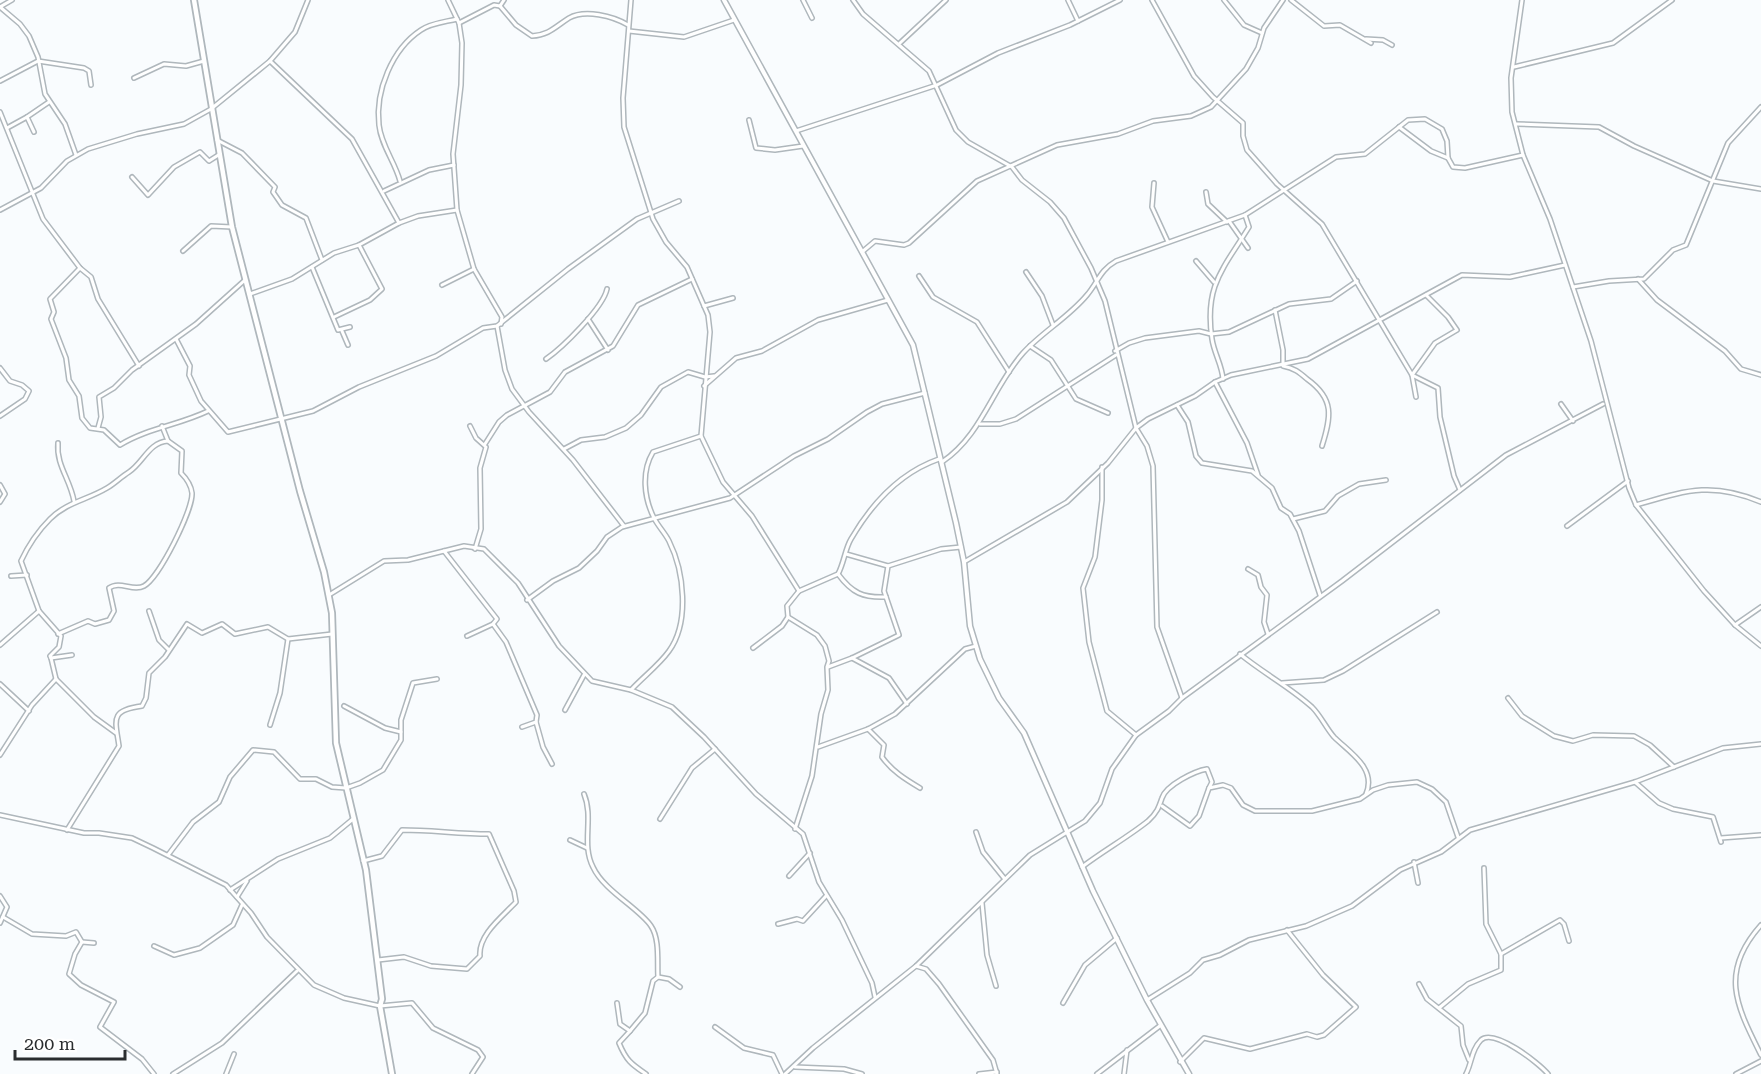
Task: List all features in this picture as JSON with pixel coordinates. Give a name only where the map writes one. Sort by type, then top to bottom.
[{"type":"main road","points":[[194,0],[232,227],[324,572],[332,634],[334,724],[363,861],[378,960],[382,999],[380,1006],[392,1074]]},
{"type":"street","points":[[12,0],[0,7],[20,24],[29,36],[49,102],[65,124],[76,155]]},
{"type":"street","points":[[0,210],[33,193],[76,155],[137,134],[184,124],[211,109],[270,61],[295,32],[308,0]]},
{"type":"street","points":[[448,0],[458,21],[461,85],[454,133],[457,210],[474,268],[502,317],[508,319]]},
{"type":"street","points":[[500,6],[504,0]]},
{"type":"street","points":[[631,0],[623,120],[650,212],[658,230],[684,262],[710,325],[701,436],[732,496],[752,516],[799,591]]},
{"type":"street","points":[[724,0],[914,345],[961,547],[970,626],[976,646],[989,679],[1032,749],[1066,835],[1147,1000],[1180,1062],[1189,1074]]},
{"type":"street","points":[[803,0],[812,18]]},
{"type":"street","points":[[853,0],[863,14],[926,67],[937,85],[956,130],[968,142],[1012,167],[1022,180],[1050,202],[1065,218],[1092,268],[1105,301],[1115,353],[1136,428],[1147,447],[1153,466],[1156,627],[1182,698]]},
{"type":"street","points":[[900,43],[946,0]]},
{"type":"street","points":[[1068,0],[1078,21]]},
{"type":"street","points":[[796,131],[937,85],[998,53],[1078,21],[1120,0]]},
{"type":"street","points":[[1152,0],[1194,76],[1216,100],[1244,123],[1243,136],[1247,150],[1285,191],[1322,224],[1412,375],[1416,398]]},
{"type":"street","points":[[1224,0],[1244,25],[1262,33]]},
{"type":"street","points":[[862,252],[875,241],[880,240],[904,245],[909,243],[977,181],[1058,145],[1118,134],[1153,121],[1191,116],[1211,107],[1246,69],[1262,33],[1283,0]]},
{"type":"street","points":[[1291,0],[1324,26],[1340,25],[1371,43]]},
{"type":"street","points":[[1522,0],[1513,67],[1511,106],[1523,155],[1573,287],[1636,505],[1704,591],[1735,626],[1761,646]]},
{"type":"street","points":[[1513,67],[1613,43],[1672,0]]},
{"type":"street","points":[[400,182],[379,126],[383,86],[387,72],[395,58],[422,29],[458,21],[494,5],[500,6],[516,25],[532,36],[548,34],[578,14],[600,16],[628,25]]},
{"type":"street","points":[[629,31],[684,37],[734,20]]},
{"type":"street","points":[[1364,39],[1383,40],[1392,45]]},
{"type":"street","points":[[0,81],[38,61],[84,68],[89,71],[91,86]]},
{"type":"street","points":[[134,78],[164,64],[186,66],[204,61]]},
{"type":"street","points":[[270,61],[352,139],[399,223]]},
{"type":"street","points":[[7,128],[49,102]]},
{"type":"street","points":[[1573,287],[1648,278],[1673,250],[1686,245],[1728,143],[1761,107]]},
{"type":"street","points":[[0,112],[50,231],[80,268],[91,277],[102,306],[139,366]]},
{"type":"street","points":[[27,117],[34,132]]},
{"type":"street","points":[[753,648],[782,626],[788,616],[787,606],[799,591],[838,574],[850,540],[884,492],[904,475],[940,461],[980,424],[995,391],[1030,346],[1087,296],[1102,270],[1116,261],[1245,215],[1336,157],[1365,154],[1399,127],[1416,118],[1436,123],[1447,141],[1450,164],[1458,168],[1523,155]]},
{"type":"street","points":[[749,120],[756,148],[775,150],[803,146]]},
{"type":"street","points":[[1516,124],[1599,127],[1634,146],[1713,181],[1761,189]]},
{"type":"street","points":[[1399,127],[1431,151],[1448,158]]},
{"type":"street","points":[[217,140],[242,153],[275,187],[273,192],[282,205],[306,218],[322,260]]},
{"type":"street","points":[[132,177],[148,195],[174,167],[200,152],[208,161],[220,154]]},
{"type":"street","points":[[383,191],[437,167],[454,165]]},
{"type":"street","points":[[1154,183],[1152,207],[1168,242]]},
{"type":"street","points":[[1206,192],[1208,204],[1243,238],[1248,248]]},
{"type":"street","points":[[176,339],[190,366],[189,375],[208,411],[228,432],[282,420],[313,411],[369,383],[436,356],[483,328],[499,325],[593,249],[650,212],[679,201]]},
{"type":"street","points":[[250,294],[292,279],[334,253],[359,245],[399,223],[418,216],[457,210]]},
{"type":"street","points":[[1224,379],[1211,334],[1211,299],[1214,282],[1249,227],[1245,215]]},
{"type":"street","points":[[183,251],[211,226],[232,227]]},
{"type":"street","points":[[334,317],[370,300],[382,289],[359,245]]},
{"type":"street","points":[[1196,261],[1214,282]]},
{"type":"street","points":[[964,562],[1067,502],[1136,428],[1215,382],[1242,373],[1283,366],[1323,352],[1462,275],[1509,277],[1565,265]]},
{"type":"street","points":[[312,267],[338,330],[342,331],[348,345]]},
{"type":"street","points":[[80,268],[50,299],[54,312],[51,318],[66,358],[69,380],[79,396],[82,418],[90,428],[98,428],[120,445],[162,426],[184,422],[208,411]]},
{"type":"street","points":[[442,285],[474,268]]},
{"type":"street","points":[[1026,272],[1042,296],[1053,325]]},
{"type":"street","points":[[919,276],[933,297],[977,322],[1009,372]]},
{"type":"street","points":[[475,549],[481,529],[480,468],[485,444],[499,422],[507,415],[550,392],[565,372],[608,350],[623,333],[632,311],[638,305],[692,279]]},
{"type":"street","points":[[1638,279],[1657,300],[1725,351],[1741,369],[1761,375]]},
{"type":"street","points":[[98,428],[101,417],[99,397],[122,383],[132,370],[176,339],[246,280]]},
{"type":"street","points":[[980,424],[1009,423],[1129,343],[1145,338],[1199,331],[1211,334],[1241,328],[1289,304],[1331,299],[1357,281]]},
{"type":"street","points":[[546,360],[557,353],[588,318],[605,298],[607,289]]},
{"type":"street","points":[[1412,375],[1436,343],[1457,330],[1448,317],[1426,295]]},
{"type":"street","points":[[704,306],[733,298]]},
{"type":"street","points":[[704,386],[736,358],[762,351],[818,320],[888,300]]},
{"type":"street","points":[[1275,310],[1283,350],[1283,366]]},
{"type":"street","points":[[502,317],[499,325],[507,380],[525,407],[564,449],[624,524]]},
{"type":"street","points":[[588,318],[608,350]]},
{"type":"street","points":[[342,331],[351,327]]},
{"type":"street","points":[[1030,346],[1051,360],[1076,399],[1108,413]]},
{"type":"street","points":[[1283,366],[1295,368],[1323,392],[1329,411],[1322,446]]},
{"type":"street","points":[[0,368],[10,381],[22,385],[29,391],[25,399],[0,416]]},
{"type":"street","points":[[564,449],[581,440],[605,437],[626,428],[641,415],[662,387],[688,372],[705,377],[714,376]]},
{"type":"street","points":[[1412,375],[1438,388],[1440,417],[1454,476],[1460,490]]},
{"type":"street","points":[[1215,382],[1243,435],[1258,476]]},
{"type":"street","points":[[527,600],[553,580],[579,568],[597,551],[607,537],[624,524],[710,505],[732,496],[794,456],[828,439],[867,412],[882,404],[925,393]]},
{"type":"street","points":[[715,1028],[744,1048],[773,1055],[784,1074],[875,997],[916,966],[1030,855],[1066,835],[1093,814],[1100,803],[1112,769],[1136,735],[1240,654],[1506,455],[1603,404],[1605,396]]},
{"type":"street","points":[[1561,404],[1573,421]]},
{"type":"street","points":[[1603,404],[1607,410]]},
{"type":"street","points":[[1177,405],[1188,422],[1196,456],[1202,463],[1252,471],[1272,488],[1281,508],[1293,519],[1320,595]]},
{"type":"street","points":[[58,634],[88,621],[95,624],[109,620],[114,611],[109,588],[115,584],[141,588],[147,584],[168,555],[185,520],[192,495],[187,480],[181,473],[182,452],[168,441],[162,426]]},
{"type":"street","points":[[470,426],[476,438],[485,444]]},
{"type":"street","points":[[631,690],[670,650],[684,615],[676,558],[669,540],[654,517],[644,476],[653,452],[701,436]]},
{"type":"street","points":[[116,733],[93,717],[56,679],[50,656],[60,644],[61,636],[39,611],[21,561],[27,549],[49,520],[74,501],[90,497],[109,487],[131,471],[156,444],[168,441]]},
{"type":"street","points":[[58,443],[58,459],[74,501]]},
{"type":"street","points":[[1102,467],[1102,500],[1095,557],[1083,588],[1089,642],[1104,707],[1110,715],[1136,735]]},
{"type":"street","points":[[1252,471],[1256,469]]},
{"type":"street","points":[[1293,519],[1325,511],[1338,496],[1359,484],[1386,480]]},
{"type":"street","points":[[1567,526],[1628,481]]},
{"type":"street","points":[[0,485],[5,494],[0,502]]},
{"type":"street","points":[[1636,505],[1699,488],[1711,488],[1761,502]]},
{"type":"street","points":[[327,596],[384,561],[408,560],[464,546],[484,549],[518,583],[527,600],[532,602],[560,646],[584,674],[601,686],[631,690],[672,707],[756,794],[802,834],[826,896],[842,920],[872,983],[875,997]]},
{"type":"street","points":[[846,554],[888,566],[940,549],[961,547]]},
{"type":"street","points":[[444,551],[497,619],[493,624],[467,636]]},
{"type":"street","points":[[827,667],[852,658],[898,635],[884,587],[887,582],[888,566]]},
{"type":"street","points":[[1248,568],[1258,575],[1261,587],[1267,595],[1264,622],[1268,634]]},
{"type":"street","points":[[838,574],[849,588],[863,597],[886,597]]},
{"type":"street","points":[[10,576],[27,575]]},
{"type":"street","points":[[1735,626],[1761,608]]},
{"type":"street","points":[[0,645],[39,611]]},
{"type":"street","points":[[149,611],[159,640],[169,650]]},
{"type":"street","points":[[1282,684],[1324,680],[1343,671],[1437,612]]},
{"type":"street","points":[[788,616],[822,641],[828,651],[829,662],[827,667],[828,690],[821,714],[818,747],[809,788],[795,828]]},
{"type":"street","points":[[67,830],[118,746],[116,733],[119,712],[124,708],[142,706],[146,698],[149,673],[187,624],[202,633],[222,624],[235,634],[268,627],[288,639],[332,634]]},
{"type":"street","points":[[493,624],[506,642],[537,715],[536,722],[543,747],[552,764]]},
{"type":"street","points":[[270,725],[280,693],[288,639]]},
{"type":"street","points":[[818,747],[868,729],[888,719],[907,705],[965,649],[976,646]]},
{"type":"street","points":[[1240,654],[1317,713],[1334,736],[1355,753],[1363,766],[1367,791],[1365,796]]},
{"type":"street","points":[[51,658],[72,655]]},
{"type":"street","points":[[852,658],[889,678],[907,705]]},
{"type":"street","points":[[565,711],[584,674]]},
{"type":"street","points":[[0,755],[29,711],[56,679]]},
{"type":"street","points":[[168,855],[193,822],[219,802],[230,777],[253,750],[274,752],[300,779],[316,779],[332,787],[346,788],[383,770],[401,741],[404,706],[410,696],[412,683],[437,679]]},
{"type":"street","points":[[0,684],[29,711]]},
{"type":"street","points":[[1508,698],[1522,716],[1554,736],[1573,741],[1593,735],[1634,736],[1650,745],[1674,767]]},
{"type":"street","points":[[344,706],[385,728],[401,732]]},
{"type":"street","points":[[522,727],[536,722]]},
{"type":"street","points":[[868,729],[884,746],[882,758],[886,763],[920,788]]},
{"type":"street","points":[[1147,1000],[1190,973],[1203,960],[1220,955],[1249,940],[1306,926],[1352,906],[1414,862],[1442,852],[1458,837],[1470,830],[1635,782],[1723,748],[1761,744]]},
{"type":"street","points":[[660,819],[692,768],[715,749]]},
{"type":"street","points":[[1207,768],[1212,782],[1204,806],[1192,825],[1186,825],[1163,804],[1162,798],[1173,784],[1191,771],[1207,768]]},
{"type":"street","points":[[1367,791],[1409,782],[1417,782],[1431,789],[1446,802],[1458,837]]},
{"type":"street","points":[[1635,782],[1659,803],[1673,809],[1713,817],[1720,840],[1761,835]]},
{"type":"street","points":[[1209,788],[1228,786],[1243,805],[1262,811],[1312,811],[1365,796],[1373,790]]},
{"type":"street","points":[[584,795],[587,808],[587,848],[594,869],[626,905],[652,927],[658,977]]},
{"type":"street","points":[[1082,867],[1150,819],[1163,804]]},
{"type":"street","points":[[0,815],[67,830],[132,838],[219,881],[237,897],[297,970],[323,990],[380,1006],[412,1003],[433,1028],[478,1050],[483,1057],[472,1074]]},
{"type":"street","points":[[230,890],[278,859],[330,838],[353,819]]},
{"type":"street","points":[[363,861],[382,856],[402,830],[426,829],[451,833],[489,834],[514,891],[516,902],[484,937],[480,956],[467,969],[431,966],[404,957],[378,960]]},
{"type":"street","points":[[976,832],[983,852],[1004,878]]},
{"type":"street","points":[[570,840],[587,848]]},
{"type":"street","points":[[789,876],[810,853]]},
{"type":"street","points":[[1414,862],[1418,884]]},
{"type":"street","points":[[1439,1008],[1468,984],[1501,970],[1501,954],[1486,924],[1484,868]]},
{"type":"street","points":[[237,897],[248,880]]},
{"type":"street","points":[[0,896],[7,907],[0,923]]},
{"type":"street","points":[[778,924],[803,921],[826,896]]},
{"type":"street","points":[[982,902],[987,955],[996,986]]},
{"type":"street","points":[[154,946],[174,955],[200,948],[233,925],[242,905]]},
{"type":"street","points":[[3,917],[32,934],[66,936],[76,932],[82,942]]},
{"type":"street","points":[[1501,954],[1560,920],[1564,924],[1569,941]]},
{"type":"street","points":[[1761,925],[1746,943],[1735,983],[1738,1008],[1761,1055]]},
{"type":"street","points":[[1180,1062],[1204,1038],[1250,1049],[1307,1035],[1317,1037],[1324,1035],[1356,1007],[1323,975],[1287,930]]},
{"type":"street","points":[[1063,1003],[1085,965],[1118,938]]},
{"type":"street","points":[[82,942],[94,943]]},
{"type":"street","points":[[82,942],[69,974],[81,985],[114,1002],[100,1027],[142,1059],[154,1074]]},
{"type":"street","points":[[916,966],[926,969],[939,984],[993,1060],[997,1073],[979,1074]]},
{"type":"street","points":[[173,1074],[227,1039],[297,970]]},
{"type":"street","points":[[646,1074],[629,1064],[624,1057],[620,1043],[645,1013],[653,981],[658,977],[669,979],[680,987]]},
{"type":"street","points":[[1419,984],[1427,999],[1461,1026],[1463,1045],[1469,1060]]},
{"type":"street","points":[[617,1003],[620,1024],[630,1031]]},
{"type":"street","points":[[1097,1074],[1161,1025]]},
{"type":"street","points":[[1466,1074],[1469,1060],[1482,1039],[1491,1037],[1529,1055],[1548,1074]]},
{"type":"street","points":[[1124,1074],[1127,1050]]},
{"type":"street","points":[[226,1074],[234,1054]]},
{"type":"street","points":[[1736,1074],[1761,1061]]},
{"type":"street","points":[[793,1067],[844,1069],[862,1074]]}]
